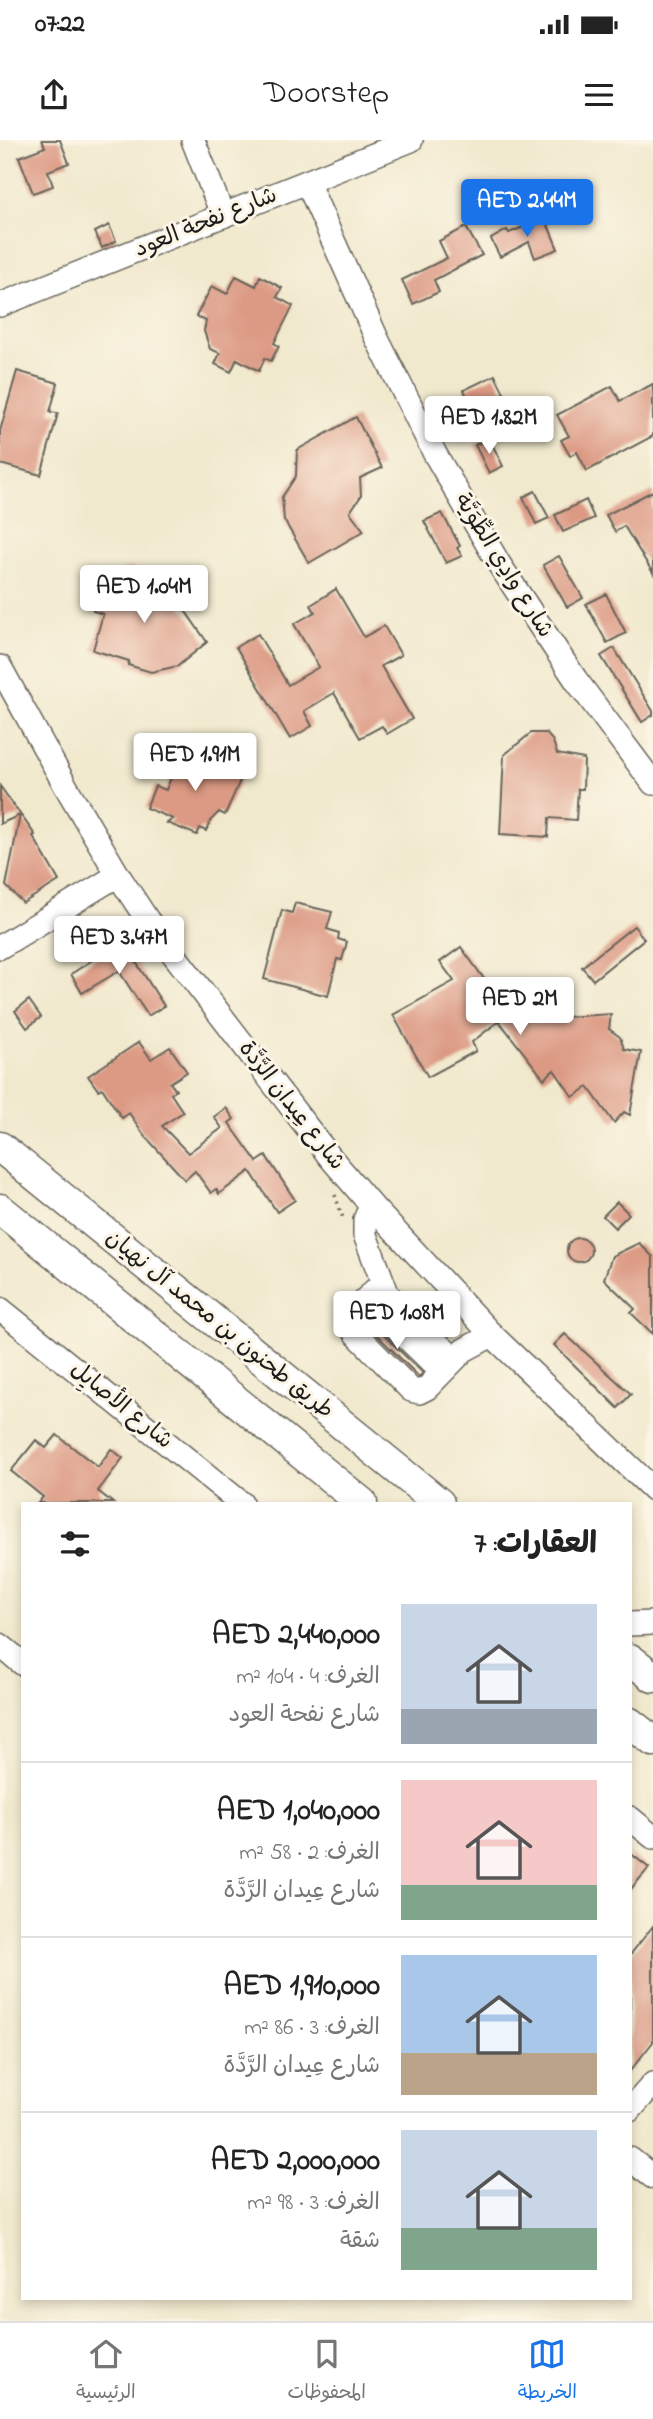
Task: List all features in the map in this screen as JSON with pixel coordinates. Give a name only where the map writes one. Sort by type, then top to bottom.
[{"type":"main road","name":"طريق طحنون بن محمد آل نهيان","points":[[0,1147],[438,1502]]},
{"type":"main road","points":[[0,1209],[361,1502]]},
{"type":"main road","points":[[632,1661],[653,1677]]},
{"type":"main road","points":[[632,1725],[653,1741]]},
{"type":"street","points":[[193,140],[223,216]]},
{"type":"street","name":"شارع نفحة العود","points":[[0,305],[411,140]]},
{"type":"street","name":"شارع وادِي الطِّوَيَّة","points":[[307,182],[377,339],[441,465],[499,564],[576,680],[653,783]]},
{"type":"street","name":"شارع عِيدان الرَّدَّة","points":[[0,667],[118,875],[156,932],[330,1157],[492,1335],[653,1489]]},
{"type":"street","points":[[0,947],[118,875]]},
{"type":"street","points":[[371,1205],[365,1220],[365,1235],[374,1292],[449,1366]]},
{"type":"street","points":[[374,1292],[352,1316],[353,1330],[415,1391],[424,1391],[469,1346],[492,1335]]},
{"type":"street","name":"شارع الأصايِل","points":[[0,1309],[240,1502]]},
{"type":"street","points":[[632,1625],[653,1623]]},
{"type":"street","points":[[0,1645],[21,1662]]},
{"type":"street","points":[[632,1820],[653,1837]]},
{"type":"street","points":[[632,2108],[653,2084]]},
{"type":"street","points":[[632,2161],[653,2177]]},
{"type":"building","points":[[42,140],[60,140],[69,163],[48,171],[53,186],[33,193],[19,157],[45,147]]},
{"type":"building","points":[[545,218],[558,249],[535,258],[529,242],[500,257],[491,239],[507,230],[509,233]]},
{"type":"building","points":[[109,225],[116,241],[102,248],[95,232]]},
{"type":"building","points":[[466,227],[482,255],[434,280],[439,292],[413,304],[402,280],[447,258],[439,241]]},
{"type":"building","points":[[236,276],[256,286],[260,276],[282,288],[277,297],[293,306],[274,343],[279,346],[271,361],[265,358],[259,371],[237,359],[231,372],[215,364],[220,353],[210,349],[204,331],[206,321],[196,316],[212,286],[227,294]]},
{"type":"building","points":[[17,371],[58,383],[50,412],[58,413],[41,475],[0,464],[0,431]]},
{"type":"building","points":[[495,375],[504,393],[472,408],[464,390]]},
{"type":"building","points":[[653,384],[653,436],[587,471],[577,452],[570,456],[561,440],[569,436],[557,415],[612,386],[620,401]]},
{"type":"building","points":[[356,417],[382,468],[360,478],[361,496],[350,512],[364,531],[309,563],[284,520],[282,497],[296,476],[297,450]]},
{"type":"building","points":[[489,438],[503,466],[489,473],[475,445]]},
{"type":"building","points":[[535,491],[549,518],[536,524],[523,497]]},
{"type":"building","points":[[653,491],[653,573],[624,526],[615,532],[606,515]]},
{"type":"building","points":[[586,500],[594,518],[563,532],[555,515]]},
{"type":"building","points":[[442,513],[460,546],[457,548],[462,556],[446,563],[424,521]]},
{"type":"building","points":[[559,556],[583,598],[567,607],[543,565]]},
{"type":"building","points":[[133,568],[145,575],[144,585],[170,595],[207,642],[178,666],[151,672],[128,665],[129,661],[93,650],[103,614],[93,611],[102,580],[118,585],[122,570]]},
{"type":"building","points":[[336,589],[364,637],[384,626],[401,655],[381,666],[412,719],[387,734],[382,726],[360,738],[334,693],[304,711],[312,726],[290,739],[236,647],[258,634],[288,685],[319,667],[294,624],[315,612],[311,605]]},
{"type":"building","points":[[606,594],[626,633],[607,643],[586,604]]},
{"type":"building","points":[[614,648],[653,711],[653,715],[642,722],[601,656]]},
{"type":"building","points":[[531,733],[546,733],[553,741],[557,754],[584,759],[583,789],[578,789],[576,820],[549,818],[548,837],[500,834],[504,755]]},
{"type":"building","points":[[183,748],[218,762],[217,766],[242,776],[225,815],[219,812],[206,831],[200,828],[197,835],[167,823],[173,819],[146,808],[155,786],[166,790]]},
{"type":"building","points":[[0,786],[35,835],[33,836],[59,881],[23,903],[6,886],[20,815],[0,824]]},
{"type":"building","points":[[295,903],[332,912],[327,929],[339,933],[338,939],[347,942],[342,960],[337,959],[328,996],[264,979],[282,910],[292,913]]},
{"type":"building","points":[[634,926],[644,939],[593,980],[582,967]]},
{"type":"building","points":[[120,942],[127,948],[164,1006],[148,1016],[119,971],[82,993],[71,974]]},
{"type":"building","points":[[461,947],[490,987],[497,982],[520,1014],[536,1002],[549,1018],[611,1014],[609,1029],[620,1037],[624,1049],[641,1052],[630,1115],[624,1112],[614,1123],[588,1087],[573,1097],[554,1070],[544,1079],[499,1021],[472,1042],[476,1051],[428,1077],[393,1015],[454,981],[440,962]]},
{"type":"building","points":[[29,1000],[41,1017],[27,1028],[15,1011]]},
{"type":"building","points":[[139,1042],[151,1059],[170,1047],[187,1072],[170,1083],[176,1090],[171,1094],[183,1112],[162,1126],[188,1153],[222,1128],[214,1117],[226,1108],[234,1119],[229,1123],[257,1162],[266,1156],[295,1200],[277,1212],[250,1171],[219,1194],[216,1189],[211,1193],[195,1171],[185,1180],[144,1135],[129,1113],[122,1118],[102,1088],[98,1090],[88,1076]]},
{"type":"building","points":[[617,1202],[629,1214],[615,1228],[603,1216]]},
{"type":"building","points":[[579,1238],[590,1245],[591,1250],[584,1261],[579,1262],[568,1255],[567,1250],[574,1239]]},
{"type":"building","points":[[639,1243],[653,1257],[653,1334],[631,1313],[635,1309],[604,1279],[612,1256]]},
{"type":"building","points":[[372,1324],[423,1373],[419,1377],[369,1327]]},
{"type":"building","points":[[565,1334],[631,1394],[618,1408],[554,1345]]},
{"type":"building","points":[[57,1435],[98,1467],[111,1449],[123,1458],[98,1491],[112,1502],[39,1502],[43,1497],[11,1471],[36,1440],[46,1448]]},
{"type":"building","points":[[632,1855],[649,1868],[632,1888]]},
{"type":"building","points":[[653,1926],[653,2042],[632,2068],[632,1952]]}]
